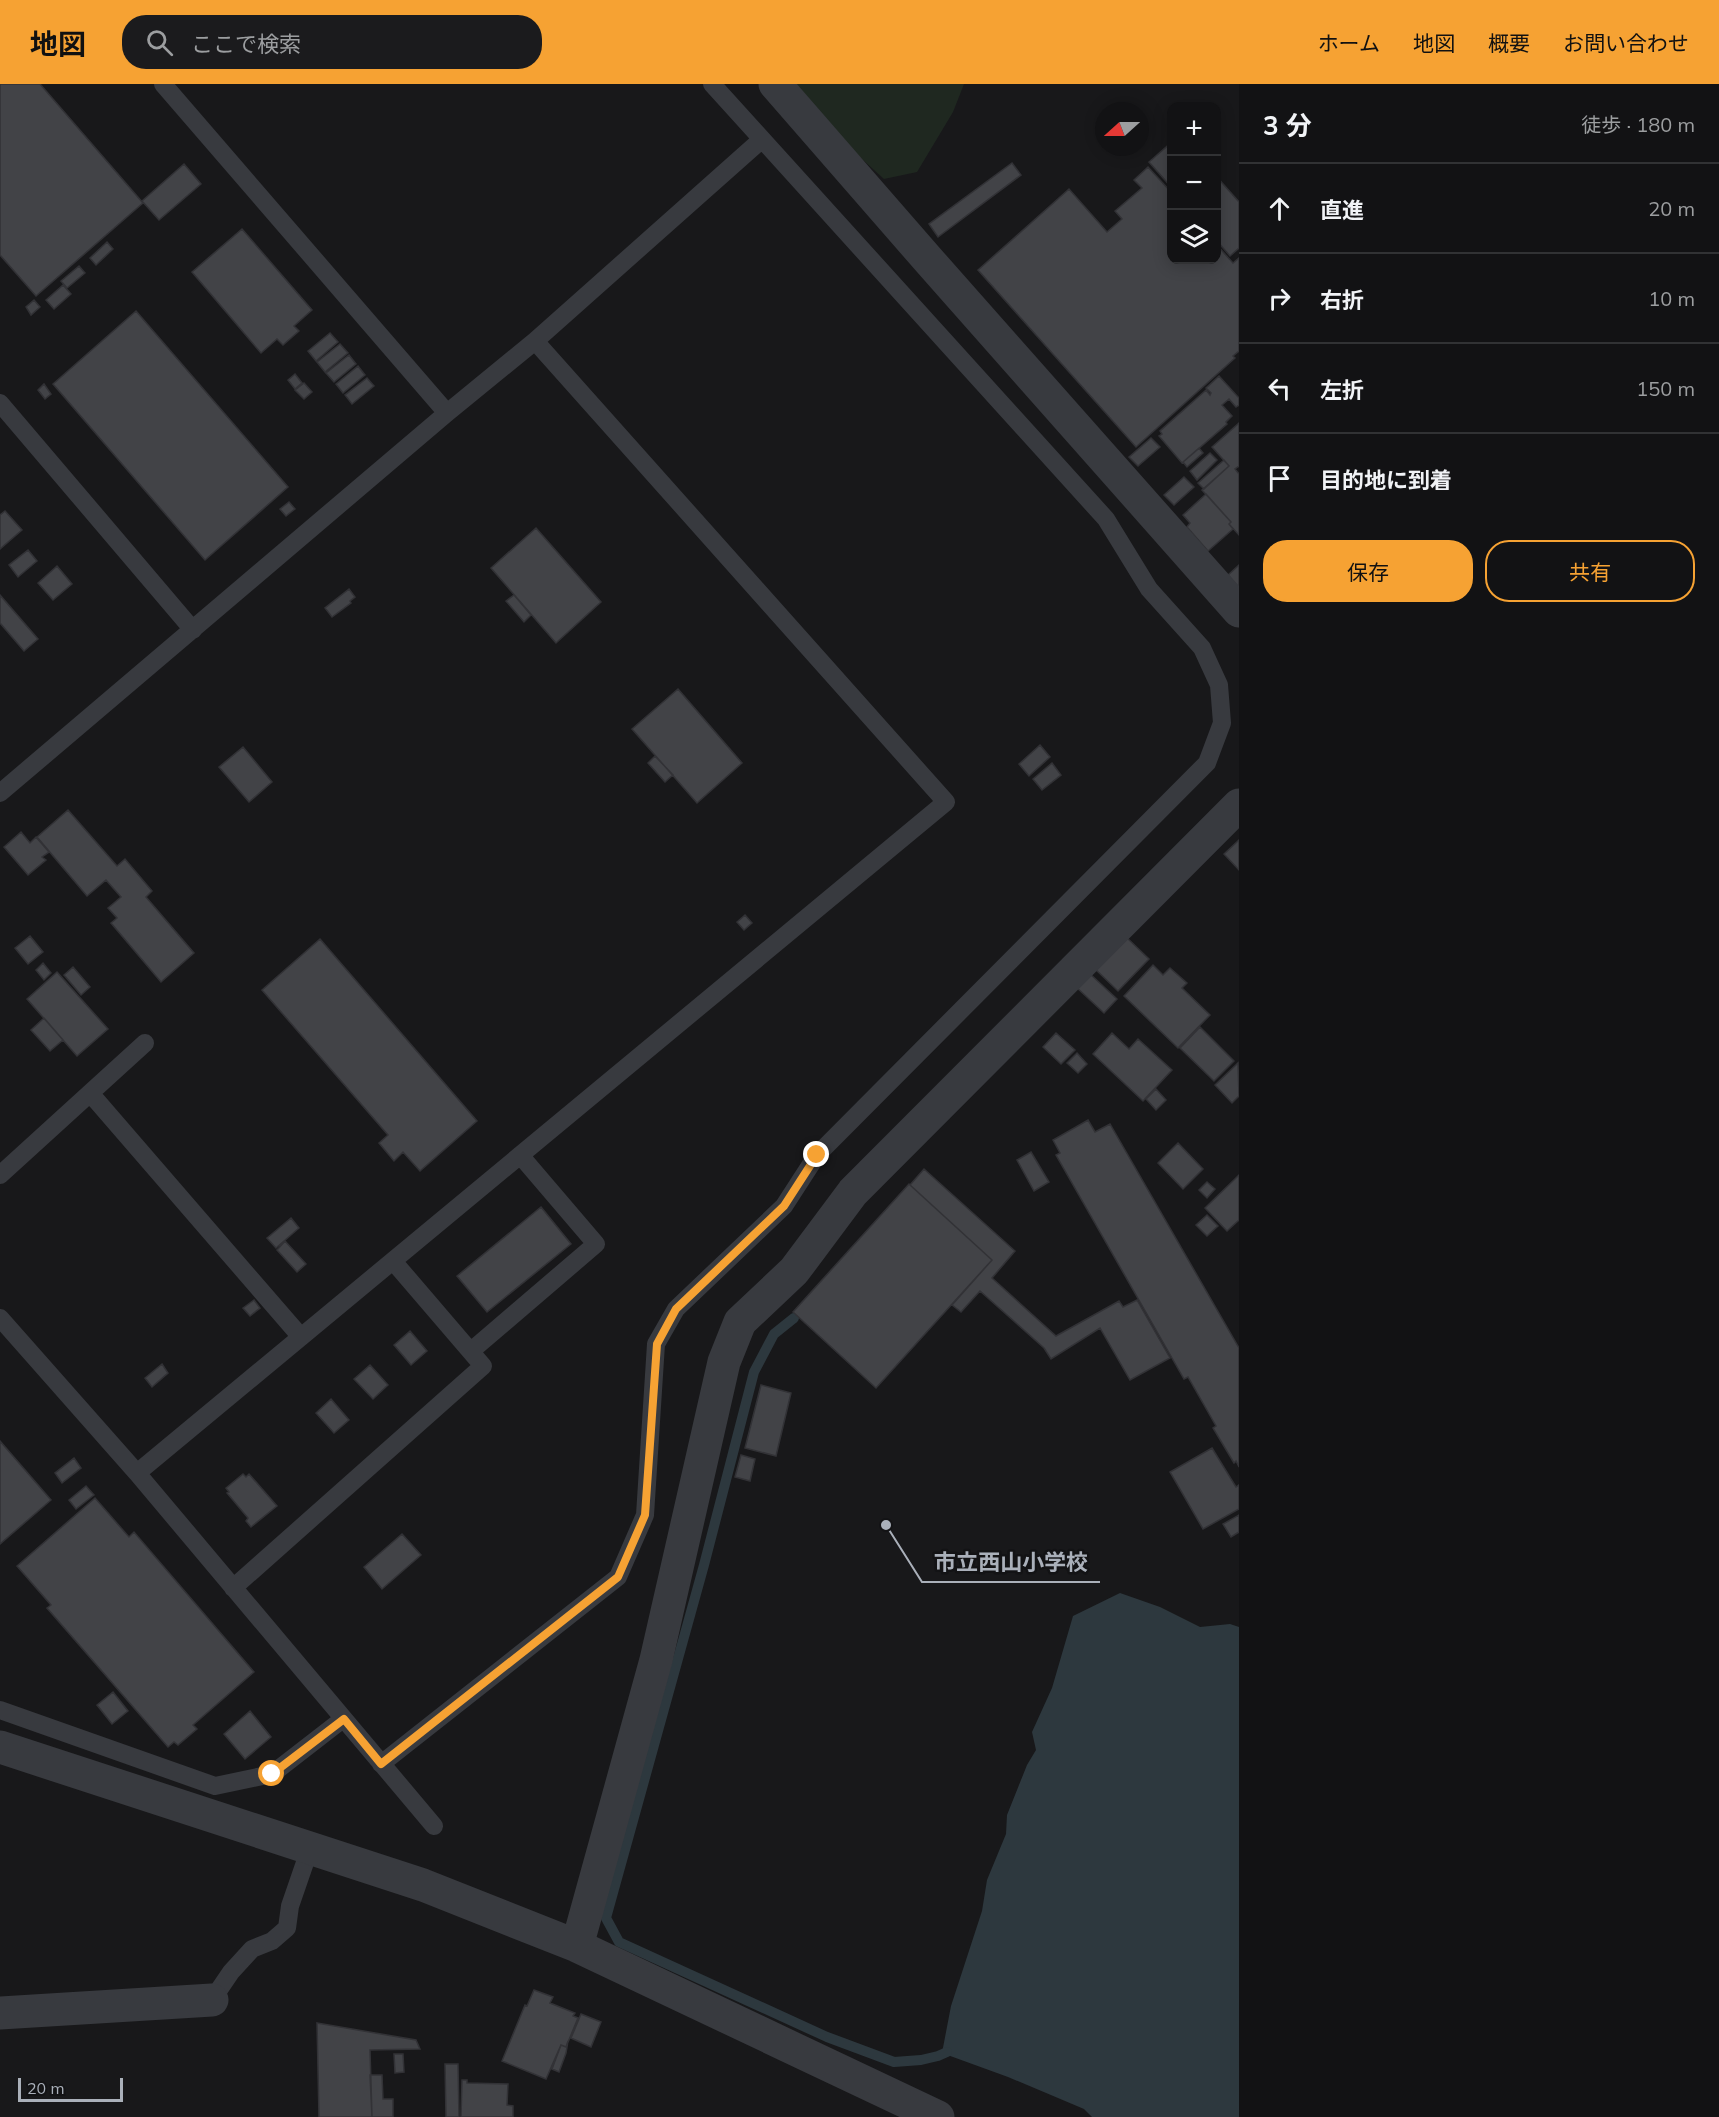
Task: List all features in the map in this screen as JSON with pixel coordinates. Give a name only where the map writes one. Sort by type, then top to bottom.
[{"type":"street","points":[[775,84],[1239,611]]},
{"type":"street","points":[[577,1946],[656,1660],[724,1362],[740,1322],[794,1271],[854,1192],[1239,805]]},
{"type":"street","points":[[0,1747],[423,1885],[577,1946],[938,2117]]},
{"type":"street","points":[[0,2013],[213,2001]]},
{"type":"lane","points":[[163,84],[447,413]]},
{"type":"lane","points":[[381,1764],[618,1577],[645,1515],[657,1344],[676,1309],[784,1206],[817,1155],[1207,763],[1222,723],[1219,685],[1202,648],[1149,589],[1106,519],[712,84]]},
{"type":"lane","points":[[0,793],[535,341],[761,140]]},
{"type":"lane","points":[[136,1473],[946,802],[535,341]]},
{"type":"lane","points":[[0,403],[192,630]]},
{"type":"lane","points":[[0,1175],[146,1043]]},
{"type":"lane","points":[[90,1093],[300,1337]]},
{"type":"lane","points":[[471,1351],[596,1244],[520,1155]]},
{"type":"lane","points":[[233,1588],[483,1366],[393,1261]]},
{"type":"lane","points":[[0,1318],[136,1473],[434,1826]]},
{"type":"lane","points":[[0,1710],[215,1786],[272,1774],[344,1719]]},
{"type":"lane","points":[[213,2001],[231,1972],[252,1949],[272,1941],[287,1928],[290,1906],[310,1848]]},
{"type":"shaded area","points":[[790,84],[964,84],[953,112],[917,172],[884,179],[840,139]]},
{"type":"shaded area","points":[[1120,1593],[1160,1607],[1200,1627],[1230,1624],[1239,1627],[1239,2117],[1092,2117],[1084,2109],[1008,2077],[942,2053],[951,2006],[982,1911],[987,1880],[1006,1834],[1007,1815],[1027,1765],[1036,1750],[1032,1732],[1052,1688],[1073,1616]]},
{"type":"building","points":[[0,84],[40,84],[143,203],[36,296],[0,255]]},
{"type":"building","points":[[1167,146],[1167,182],[1149,162]]},
{"type":"building","points":[[1012,163],[1021,175],[938,237],[929,224]]},
{"type":"building","points":[[184,164],[201,184],[159,220],[142,201]]},
{"type":"building","points":[[1148,167],[1167,188],[1167,264],[1221,264],[1221,250],[1233,263],[1239,258],[1239,351],[1233,356],[1235,358],[1136,447],[978,270],[1069,189],[1107,232],[1122,219],[1115,211],[1142,188],[1134,180]]},
{"type":"building","points":[[1221,182],[1239,202],[1239,248],[1230,256],[1221,246]]},
{"type":"building","points":[[242,229],[312,310],[294,326],[299,331],[283,345],[277,339],[261,353],[192,272]]},
{"type":"building","points":[[107,242],[113,249],[96,265],[90,258]]},
{"type":"building","points":[[79,266],[85,273],[67,288],[61,281]]},
{"type":"building","points":[[63,285],[71,294],[54,309],[46,300]]},
{"type":"building","points":[[34,300],[40,307],[31,315],[26,307]]},
{"type":"building","points":[[136,311],[288,487],[205,560],[53,384]]},
{"type":"building","points":[[330,333],[338,342],[316,361],[308,351]]},
{"type":"building","points":[[340,344],[348,353],[325,372],[317,362]]},
{"type":"building","points":[[349,355],[356,364],[334,382],[326,373]]},
{"type":"building","points":[[358,366],[365,375],[343,393],[336,384]]},
{"type":"building","points":[[295,374],[302,383],[295,389],[288,380]]},
{"type":"building","points":[[1219,376],[1239,398],[1239,405],[1236,407],[1229,399],[1222,405],[1232,416],[1226,422],[1227,424],[1182,463],[1159,436],[1162,434],[1160,431],[1206,390],[1210,395],[1211,393],[1206,388]]},
{"type":"building","points":[[367,378],[374,386],[352,404],[345,395]]},
{"type":"building","points":[[304,383],[312,392],[304,399],[295,390]]},
{"type":"building","points":[[44,384],[51,394],[45,399],[38,390]]},
{"type":"building","points":[[1239,423],[1239,466],[1235,469],[1239,474],[1239,535],[1229,524],[1231,522],[1202,490],[1229,466],[1212,447]]},
{"type":"building","points":[[1151,438],[1160,447],[1138,466],[1129,457]]},
{"type":"building","points":[[1199,448],[1203,453],[1187,467],[1183,462]]},
{"type":"building","points":[[1210,453],[1217,460],[1197,480],[1190,471]]},
{"type":"building","points":[[1224,460],[1229,466],[1204,489],[1198,483]]},
{"type":"building","points":[[1184,477],[1194,487],[1174,505],[1164,495]]},
{"type":"building","points":[[1206,494],[1231,522],[1229,524],[1233,529],[1208,551],[1187,527],[1190,523],[1183,515]]},
{"type":"building","points":[[289,502],[295,509],[286,516],[280,509]]},
{"type":"building","points":[[5,511],[22,530],[0,549],[0,515]]},
{"type":"building","points":[[536,528],[601,602],[556,643],[491,568]]},
{"type":"building","points":[[28,550],[37,561],[18,577],[9,565]]},
{"type":"building","points":[[1239,565],[1239,588],[1228,575]]},
{"type":"building","points":[[57,566],[72,584],[53,600],[38,583]]},
{"type":"building","points":[[349,589],[355,597],[350,601],[351,603],[332,617],[325,608]]},
{"type":"building","points":[[0,595],[38,639],[24,651],[0,623]]},
{"type":"building","points":[[514,595],[531,615],[524,622],[506,601]]},
{"type":"building","points":[[678,689],[742,763],[697,803],[632,729]]},
{"type":"building","points":[[1040,745],[1050,757],[1029,776],[1019,764]]},
{"type":"building","points":[[243,747],[272,782],[249,802],[219,767]]},
{"type":"building","points":[[655,756],[673,775],[665,782],[648,763]]},
{"type":"building","points":[[1052,763],[1061,775],[1042,790],[1033,779]]},
{"type":"building","points":[[68,810],[117,866],[125,859],[152,891],[146,897],[194,953],[161,982],[111,923],[117,918],[108,908],[121,897],[106,880],[87,896],[37,837]]},
{"type":"building","points":[[21,832],[30,843],[36,837],[49,852],[42,857],[46,860],[28,875],[4,847]]},
{"type":"building","points":[[1239,840],[1239,870],[1224,854]]},
{"type":"building","points":[[745,915],[752,923],[744,930],[737,922]]},
{"type":"building","points":[[1124,935],[1149,959],[1118,991],[1093,967]]},
{"type":"building","points":[[30,936],[43,952],[28,964],[15,948]]},
{"type":"building","points":[[320,939],[477,1121],[420,1171],[403,1152],[394,1161],[379,1143],[388,1135],[262,990]]},
{"type":"building","points":[[43,963],[51,973],[44,980],[36,970]]},
{"type":"building","points":[[1153,965],[1163,975],[1170,968],[1187,983],[1182,988],[1210,1015],[1178,1048],[1124,996]]},
{"type":"building","points":[[73,967],[90,987],[81,995],[64,975]]},
{"type":"building","points":[[57,972],[108,1029],[77,1056],[27,999]]},
{"type":"building","points":[[1088,972],[1117,999],[1104,1013],[1075,986]]},
{"type":"building","points":[[44,1018],[63,1040],[50,1051],[31,1030]]},
{"type":"building","points":[[1200,1027],[1234,1061],[1214,1081],[1180,1048]]},
{"type":"building","points":[[1056,1033],[1075,1050],[1061,1064],[1043,1047]]},
{"type":"building","points":[[1112,1033],[1129,1049],[1138,1039],[1172,1070],[1143,1101],[1093,1054]]},
{"type":"building","points":[[1077,1053],[1087,1064],[1078,1073],[1067,1063]]},
{"type":"building","points":[[1238,1063],[1239,1096],[1232,1103],[1215,1085]]},
{"type":"building","points":[[1156,1089],[1166,1100],[1156,1110],[1146,1099]]},
{"type":"building","points":[[1088,1120],[1095,1132],[1110,1124],[1239,1348],[1239,1467],[1236,1461],[1234,1463],[1213,1428],[1216,1426],[1188,1377],[1184,1379],[1056,1155],[1060,1153],[1053,1140]]},
{"type":"building","points":[[1178,1143],[1203,1169],[1183,1189],[1158,1163]]},
{"type":"building","points":[[1031,1152],[1049,1182],[1034,1191],[1017,1160]]},
{"type":"building","points":[[924,1169],[1015,1251],[992,1278],[1056,1336],[1119,1301],[1123,1307],[1137,1300],[1170,1358],[1130,1380],[1100,1328],[1051,1359],[1044,1348],[980,1291],[961,1312],[952,1305],[992,1260],[910,1185]]},
{"type":"building","points":[[1239,1175],[1239,1220],[1227,1231],[1205,1208]]},
{"type":"building","points":[[1207,1182],[1215,1189],[1207,1198],[1199,1190]]},
{"type":"building","points":[[909,1184],[992,1260],[876,1388],[793,1312]]},
{"type":"building","points":[[541,1207],[571,1244],[487,1312],[457,1276]]},
{"type":"building","points":[[1207,1215],[1218,1226],[1207,1236],[1196,1225]]},
{"type":"building","points":[[291,1218],[299,1228],[276,1248],[267,1238]]},
{"type":"building","points":[[285,1241],[306,1264],[297,1272],[277,1250]]},
{"type":"building","points":[[254,1300],[260,1308],[250,1316],[243,1308]]},
{"type":"building","points":[[410,1331],[427,1351],[411,1365],[394,1345]]},
{"type":"building","points":[[162,1364],[168,1373],[152,1387],[145,1378]]},
{"type":"building","points":[[370,1365],[388,1385],[373,1399],[354,1379]]},
{"type":"building","points":[[761,1385],[791,1393],[776,1456],[745,1448]]},
{"type":"building","points":[[331,1399],[349,1420],[334,1433],[316,1413]]},
{"type":"building","points":[[0,1441],[51,1500],[0,1544]]},
{"type":"building","points":[[1212,1448],[1236,1487],[1239,1485],[1239,1509],[1203,1529],[1170,1472]]},
{"type":"building","points":[[741,1455],[755,1459],[750,1481],[735,1477]]},
{"type":"building","points":[[74,1458],[81,1468],[62,1483],[55,1473]]},
{"type":"building","points":[[243,1474],[246,1477],[249,1474],[277,1506],[251,1527],[246,1521],[248,1518],[227,1493],[229,1492],[226,1488]]},
{"type":"building","points":[[86,1486],[94,1495],[76,1509],[69,1500]]},
{"type":"building","points":[[95,1498],[129,1537],[134,1532],[254,1672],[193,1725],[197,1729],[178,1745],[174,1742],[168,1747],[47,1608],[51,1605],[17,1566]]},
{"type":"building","points":[[1239,1515],[1239,1532],[1231,1537],[1223,1524]]},
{"type":"building","points":[[402,1534],[421,1555],[382,1589],[364,1567]]},
{"type":"building","points":[[113,1692],[128,1711],[112,1724],[97,1705]]},
{"type":"building","points":[[250,1711],[271,1737],[245,1759],[224,1734]]},
{"type":"building","points":[[534,1990],[553,1997],[550,2003],[575,2013],[573,2016],[578,2018],[566,2047],[561,2045],[546,2079],[502,2061],[525,2005],[527,2006]]},
{"type":"building","points":[[581,2014],[601,2022],[591,2047],[571,2038]]},
{"type":"building","points":[[317,2023],[416,2040],[420,2049],[370,2050],[372,2117],[319,2117]]},
{"type":"building","points":[[568,2041],[559,2072],[552,2069],[561,2045],[566,2047]]},
{"type":"building","points":[[394,2054],[403,2054],[404,2072],[395,2073]]},
{"type":"building","points":[[445,2064],[458,2064],[459,2117],[446,2117]]},
{"type":"building","points":[[370,2075],[382,2075],[383,2099],[393,2099],[393,2117],[372,2117]]},
{"type":"building","points":[[462,2080],[467,2080],[467,2083],[508,2084],[507,2105],[513,2106],[513,2117],[461,2117]]},
{"type":"waterway","points":[[794,1318],[774,1334],[754,1372],[704,1565],[606,1918],[619,1942],[827,2037],[894,2062],[921,2060],[947,2052]]},
{"type":"place","name":"市立西山小学校","points":[[886,1525]]},
{"type":"route","points":[[272,1774],[344,1719],[381,1764],[618,1577],[645,1515],[657,1344],[676,1309],[784,1206],[817,1155]]}]
